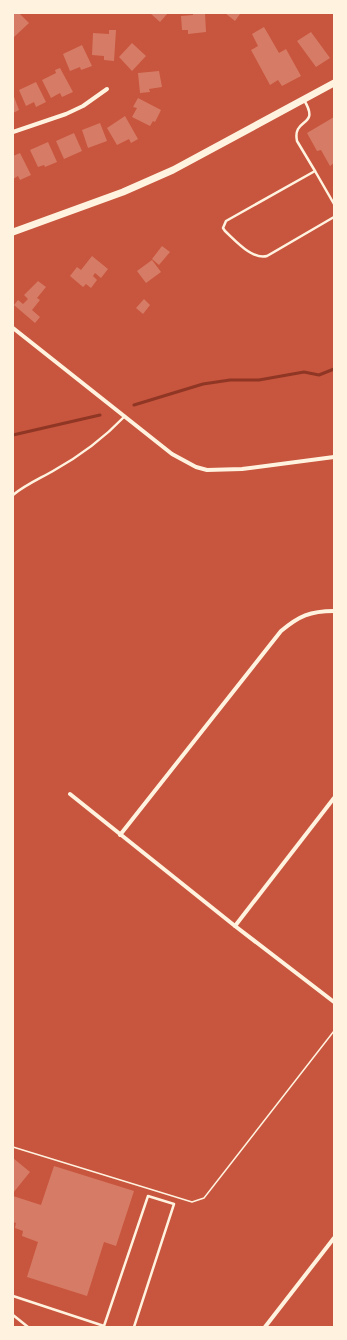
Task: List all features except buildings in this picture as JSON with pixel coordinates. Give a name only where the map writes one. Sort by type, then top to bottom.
[{"type":"main road","points":[[13,232],[142,184],[199,157],[334,83]]},
{"type":"street","points":[[13,132],[66,114],[83,106],[106,89]]},
{"type":"street","points":[[13,328],[172,454],[196,467],[207,470],[242,469],[334,457]]},
{"type":"street","points":[[120,835],[281,631],[298,617],[318,611],[334,611]]},
{"type":"street","points":[[70,794],[235,926],[334,1002]]},
{"type":"street","points":[[235,926],[334,798]]},
{"type":"street","points":[[265,1327],[334,1238]]},
{"type":"lane","points":[[304,100],[310,110],[310,115],[306,122],[298,129],[296,136],[297,141],[334,204]]},
{"type":"lane","points":[[315,171],[226,221],[223,228],[253,254],[262,258],[334,217]]},
{"type":"lane","points":[[13,495],[22,487],[54,471],[99,441],[125,416]]},
{"type":"lane","points":[[13,1296],[104,1327],[148,1196],[174,1204],[134,1327]]},
{"type":"lane","points":[[13,1315],[28,1327]]},
{"type":"path","points":[[13,1147],[192,1202],[204,1198],[334,1031]]},
{"type":"waterway","points":[[134,405],[203,384],[230,380],[259,380],[304,372],[319,375],[334,369]]},
{"type":"waterway","points":[[13,435],[100,415]]}]
